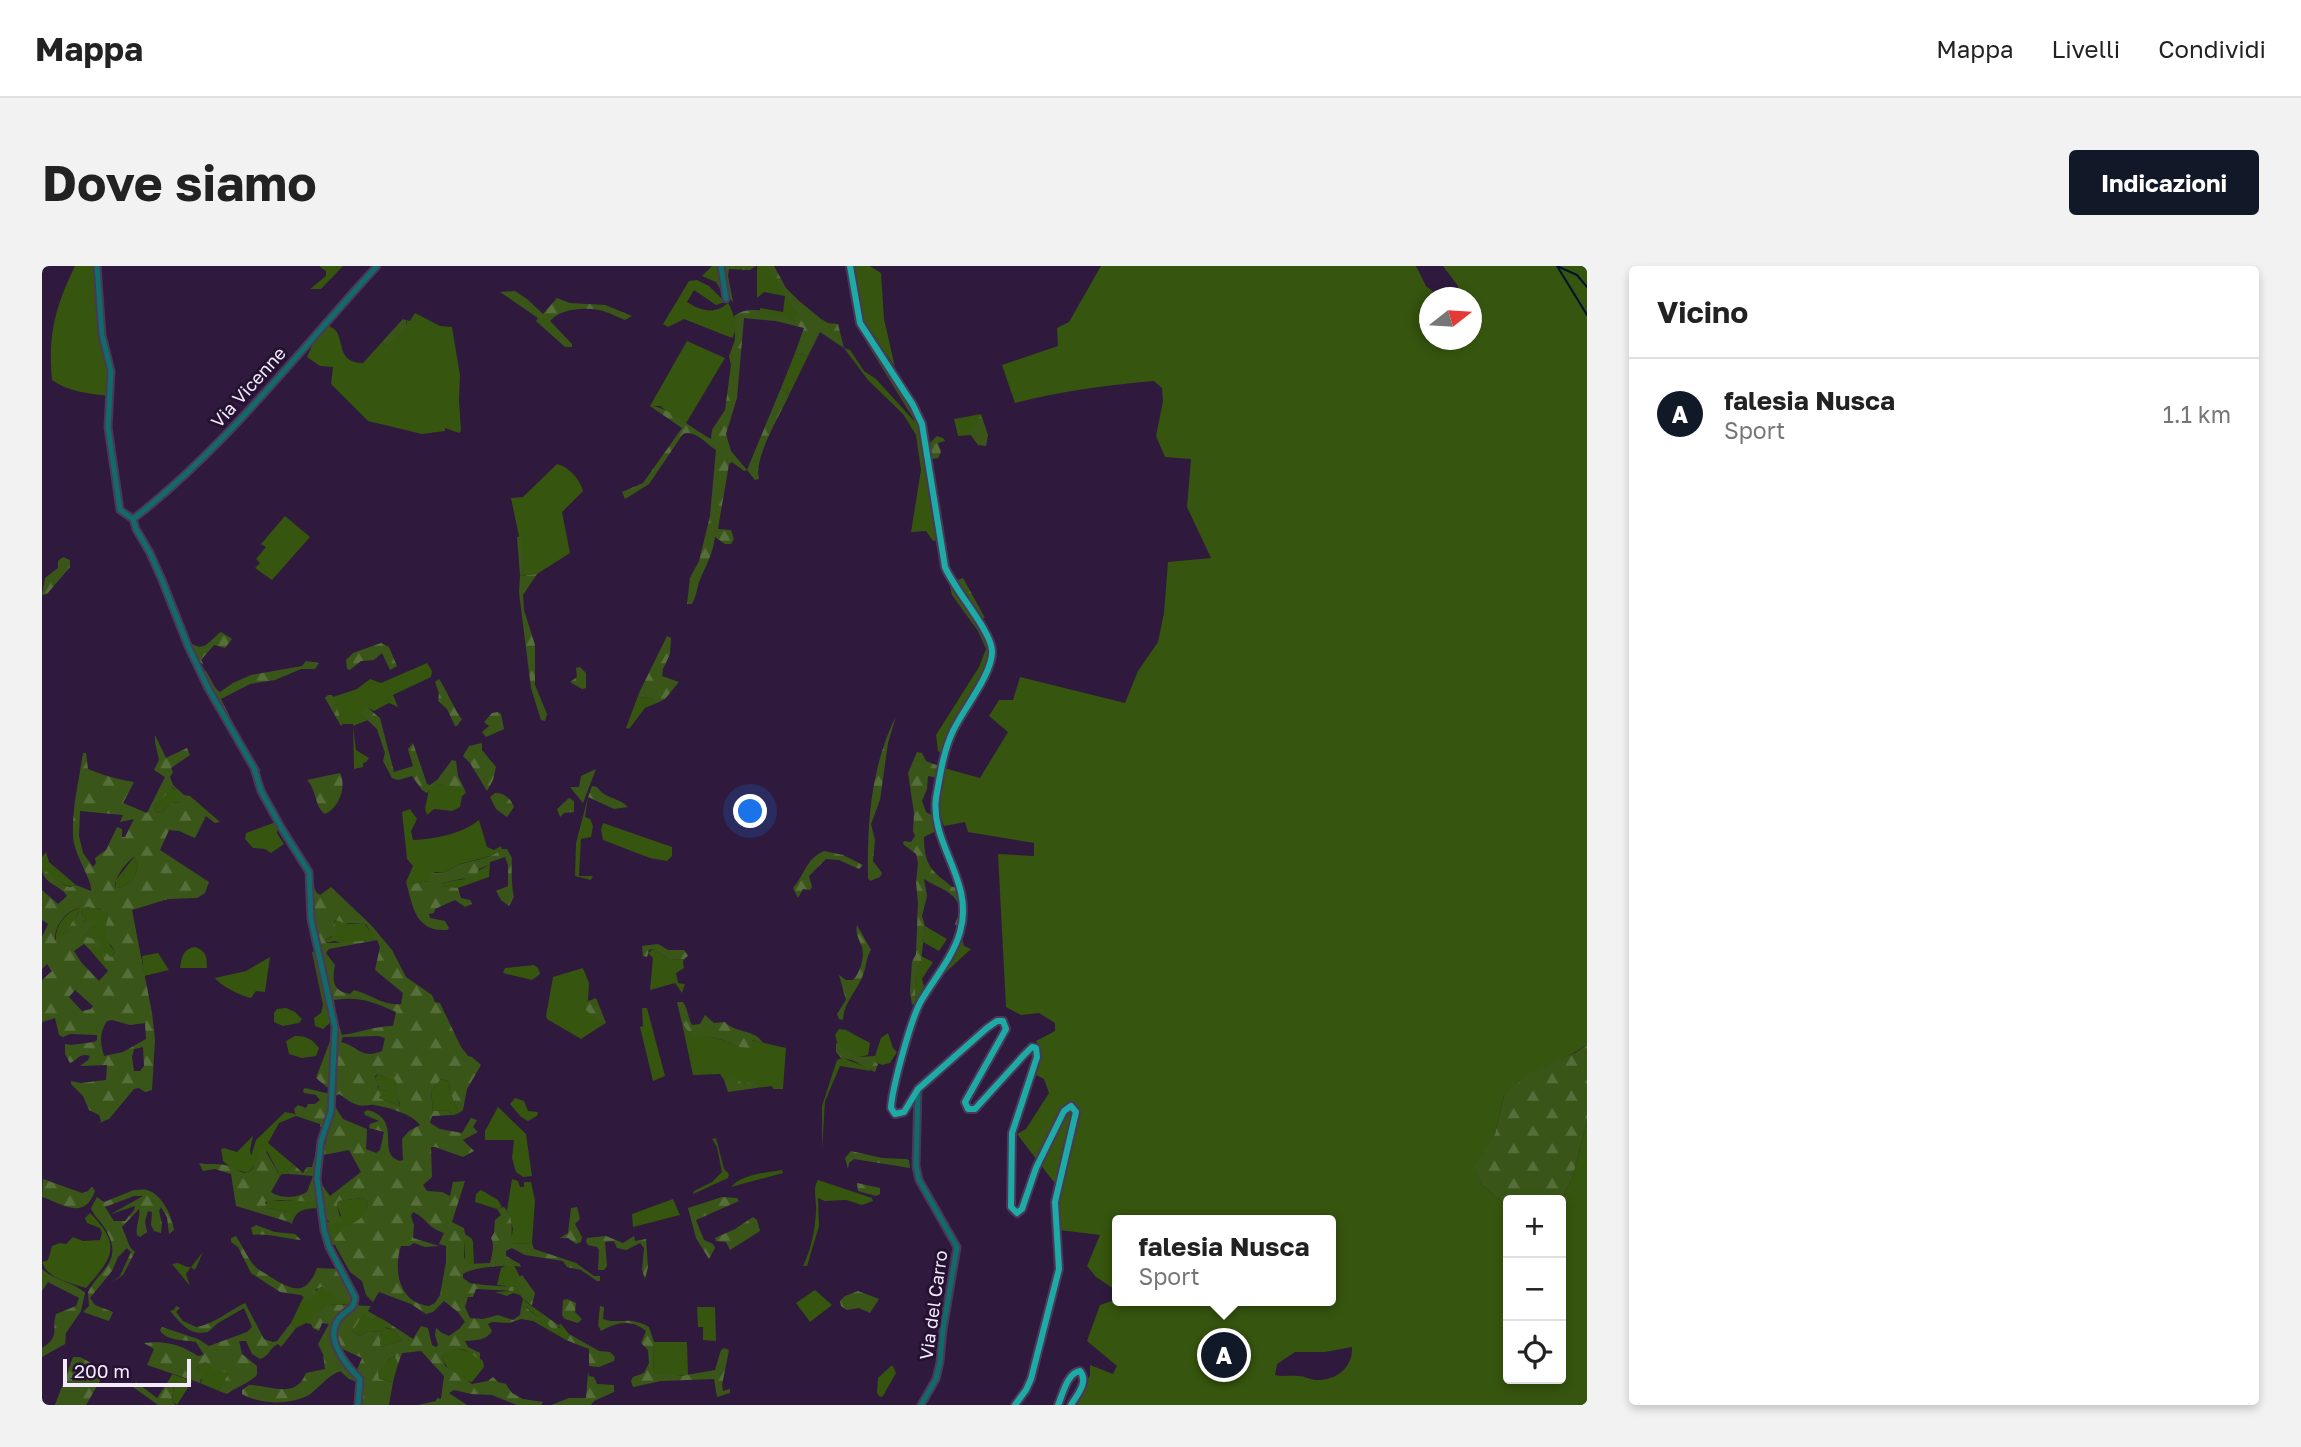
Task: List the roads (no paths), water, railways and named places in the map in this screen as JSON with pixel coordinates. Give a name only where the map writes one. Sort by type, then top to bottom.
[{"type":"main road","points":[[850,266],[860,323],[913,405],[922,424],[945,567],[988,637],[992,653],[983,677],[948,744],[936,798],[938,826],[961,888],[962,925],[955,946],[915,1014],[890,1105],[892,1111],[897,1114],[904,1112],[918,1089],[997,1021],[1003,1021],[1006,1029],[967,1097],[965,1102],[968,1109],[975,1109],[1024,1055],[1032,1047],[1036,1048],[1037,1057],[1011,1143],[1011,1207],[1017,1213],[1022,1209],[1037,1167],[1064,1111],[1069,1106],[1075,1109],[1076,1115],[1055,1202],[1059,1259],[1057,1280],[1031,1378],[1015,1405]]},
{"type":"main road","points":[[1058,1405],[1071,1376],[1080,1371],[1083,1381],[1071,1405]]},
{"type":"street","points":[[97,266],[102,335],[111,371],[108,427],[120,510],[133,519],[208,688],[254,768],[261,791],[309,873],[311,919],[335,1027],[331,1112],[321,1141],[317,1178],[329,1247],[355,1297],[351,1309],[336,1322],[334,1337],[340,1358],[360,1379],[358,1405]]},
{"type":"street","name":"Via Vicenne","points":[[133,519],[165,495],[229,430],[376,266]]},
{"type":"street","points":[[721,266],[726,299]]},
{"type":"street","name":"Via del Carro","points":[[918,1089],[916,1166],[919,1180],[957,1247],[940,1362],[936,1379],[921,1405]]},
{"type":"waterway","points":[[1557,266],[1587,315]]},
{"type":"waterway","points":[[1557,266],[1577,275],[1587,287]]},
{"type":"place","name":"falesia Nusca","points":[[1224,1355]]}]
